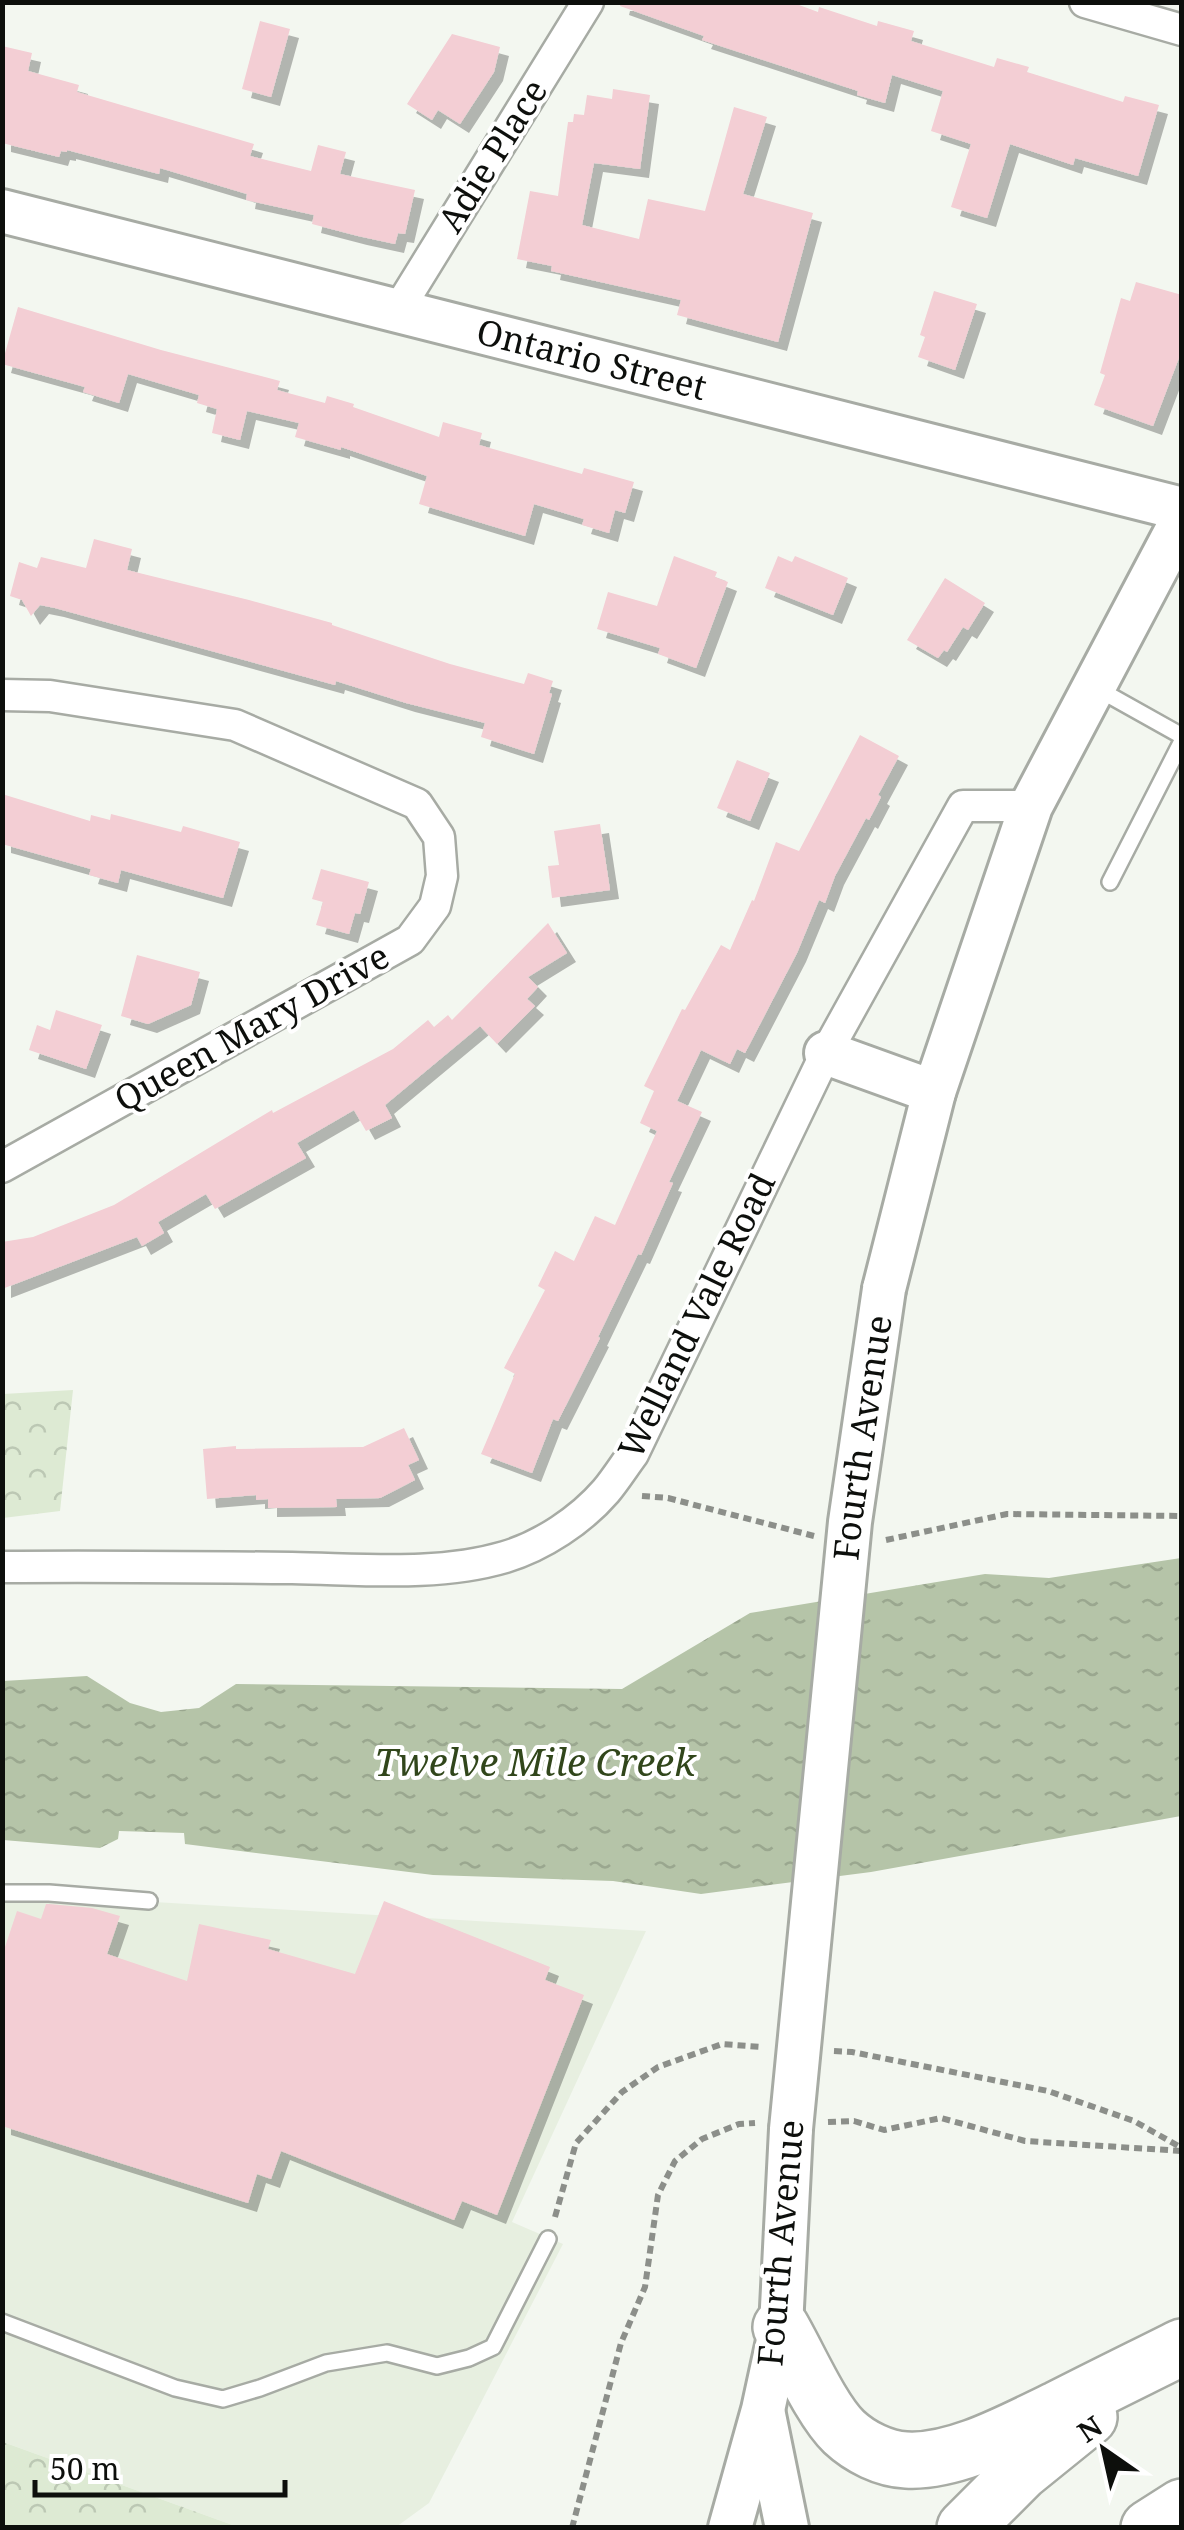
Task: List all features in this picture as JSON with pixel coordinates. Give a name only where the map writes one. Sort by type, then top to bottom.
[{"type":"highway","points":[[781,2326],[834,2421],[860,2444],[891,2458],[906,2460],[963,2451],[1182,2350]]},
{"type":"highway","points":[[965,2528],[1021,2472],[1070,2431],[1182,2350]]},
{"type":"highway","points":[[1148,2528],[1182,2507]]},
{"type":"main road","name":"Ontario Street","points":[[2,211],[1182,509]]},
{"type":"main road","name":"Fourth Avenue","points":[[730,2528],[763,2410],[781,2326],[791,2130],[850,1522],[884,1289],[934,1092],[1030,806],[1182,520]]},
{"type":"main road","points":[[826,1053],[934,1092]]},
{"type":"main road","name":"Fourth Avenue","points":[[763,2410],[787,2528]]},
{"type":"street","name":"Adie Place","points":[[398,310],[588,2]]},
{"type":"street","points":[[1084,2],[1182,30]]},
{"type":"street","name":"Queen Mary Drive","points":[[2,695],[50,696],[235,724],[417,804],[439,837],[442,876],[435,906],[410,940],[2,1167]]},
{"type":"street","name":"Welland Vale Road","points":[[2,1567],[415,1570],[506,1556],[538,1543],[574,1521],[604,1493],[633,1454],[826,1053],[963,806],[1030,806]]},
{"type":"lane","points":[[1093,686],[1182,738],[1110,882]]},
{"type":"lane","points":[[2,1893],[149,1900]]},
{"type":"lane","points":[[2,2322],[175,2388],[222,2399],[326,2362],[387,2353],[437,2366],[494,2347],[548,2240]]},
{"type":"shaded area","points":[[2,1893],[646,1931],[512,2222],[563,2244],[429,2503],[396,2527],[238,2527],[3,2442]]},
{"type":"green space","points":[[73,1390],[60,1511],[3,1518],[3,1394]]},
{"type":"green space","points":[[3,2442],[238,2527],[3,2527]]},
{"type":"water","name":"Twelve Mile Creek","points":[[1181,1558],[1181,1816],[871,1872],[701,1894],[613,1881],[433,1875],[185,1844],[184,1833],[119,1831],[118,1839],[100,1848],[3,1840],[3,1681],[87,1676],[130,1703],[161,1712],[199,1708],[236,1684],[622,1689],[750,1613],[985,1574],[1049,1578]]},
{"type":"building","points":[[621,2],[791,2],[818,12],[819,7],[877,26],[878,21],[914,31],[911,41],[994,67],[997,58],[1029,67],[1027,72],[1123,102],[1125,96],[1159,105],[1138,176],[1075,158],[1073,165],[1010,144],[987,218],[951,207],[971,144],[931,131],[943,91],[892,75],[885,103],[702,40],[704,36],[620,6]]},
{"type":"building","points":[[260,21],[290,29],[271,97],[242,89]]},
{"type":"building","points":[[452,34],[500,47],[494,72],[460,124],[438,110],[432,120],[407,104]]},
{"type":"building","points":[[2,46],[32,53],[28,71],[79,85],[77,92],[254,144],[250,156],[311,171],[318,145],[346,152],[340,174],[415,190],[405,234],[398,233],[395,244],[358,236],[312,224],[314,215],[246,200],[247,194],[160,168],[159,174],[67,150],[61,151],[59,157],[2,143]]},
{"type":"building","points":[[613,89],[650,95],[640,169],[594,163],[582,225],[639,239],[648,199],[705,211],[734,107],[767,117],[743,194],[813,213],[778,342],[677,315],[681,300],[551,271],[552,266],[517,259],[530,191],[558,196],[568,122],[573,122],[574,114],[584,115],[587,95],[612,99]]},
{"type":"building","points":[[1136,282],[1182,295],[1182,350],[1153,426],[1094,405],[1105,375],[1100,373],[1121,298],[1130,301]]},
{"type":"building","points":[[934,291],[977,304],[955,370],[918,357],[925,337],[920,335]]},
{"type":"building","points":[[18,307],[280,381],[277,390],[325,403],[327,396],[439,437],[443,422],[482,433],[479,445],[582,474],[584,468],[634,482],[625,513],[615,510],[609,533],[582,525],[584,519],[534,504],[525,536],[419,504],[427,476],[341,447],[295,437],[299,423],[247,411],[240,440],[212,433],[217,409],[197,403],[199,395],[128,374],[119,403],[83,392],[85,387],[2,364]]},
{"type":"building","points":[[94,539],[132,549],[127,570],[332,623],[450,664],[524,684],[528,673],[553,681],[534,754],[481,737],[485,723],[55,608],[40,605],[31,616],[22,600],[10,596],[19,562],[37,568],[41,557],[86,568]]},
{"type":"building","points":[[674,556],[717,572],[715,577],[728,582],[696,668],[658,654],[660,648],[597,629],[608,592],[657,606]]},
{"type":"building","points":[[778,556],[792,562],[795,556],[848,578],[833,615],[765,588]]},
{"type":"building","points":[[945,578],[985,603],[968,630],[963,627],[947,652],[944,650],[938,658],[907,640]]},
{"type":"building","points":[[860,735],[899,756],[878,795],[881,797],[835,876],[825,903],[819,900],[797,953],[745,1053],[737,1049],[730,1064],[701,1050],[677,1101],[702,1112],[641,1255],[638,1254],[558,1421],[553,1419],[532,1473],[481,1454],[515,1374],[504,1368],[545,1290],[538,1286],[555,1251],[574,1261],[595,1216],[615,1225],[657,1131],[640,1123],[654,1091],[644,1086],[682,1009],[685,1010],[721,945],[730,950],[776,842],[799,851]]},
{"type":"building","points":[[737,760],[770,773],[750,821],[717,808]]},
{"type":"building","points":[[2,794],[90,821],[91,815],[110,820],[111,814],[181,832],[183,826],[240,842],[223,898],[121,870],[118,883],[89,875],[91,869],[2,844]]},
{"type":"building","points":[[600,824],[610,890],[552,898],[548,866],[559,865],[554,831]]},
{"type":"building","points":[[321,869],[369,882],[360,914],[355,913],[349,934],[316,925],[323,902],[312,899]]},
{"type":"building","points":[[548,923],[567,953],[528,977],[538,987],[527,999],[535,1006],[497,1044],[480,1026],[385,1105],[392,1118],[366,1131],[354,1110],[297,1143],[306,1158],[215,1209],[206,1194],[158,1222],[164,1233],[142,1246],[137,1237],[2,1289],[2,1242],[33,1237],[114,1205],[272,1110],[273,1113],[393,1049],[428,1020],[434,1027],[448,1015],[452,1020]]},
{"type":"building","points":[[137,955],[200,972],[191,1005],[148,1024],[121,1016]]},
{"type":"building","points":[[56,1010],[102,1025],[86,1069],[29,1050],[37,1025],[50,1030]]},
{"type":"building","points":[[404,1428],[419,1460],[408,1465],[415,1480],[380,1498],[336,1499],[337,1507],[268,1508],[268,1499],[256,1500],[256,1495],[207,1499],[203,1449],[363,1447]]},
{"type":"building","points":[[384,1901],[550,1967],[545,1980],[584,1995],[497,2215],[462,2201],[454,2220],[281,2151],[271,2179],[257,2174],[248,2203],[2,2126],[2,1956],[17,1911],[41,1919],[49,1904],[92,1908],[120,1916],[107,1954],[187,1981],[199,1924],[271,1940],[268,1949],[355,1974]]}]
